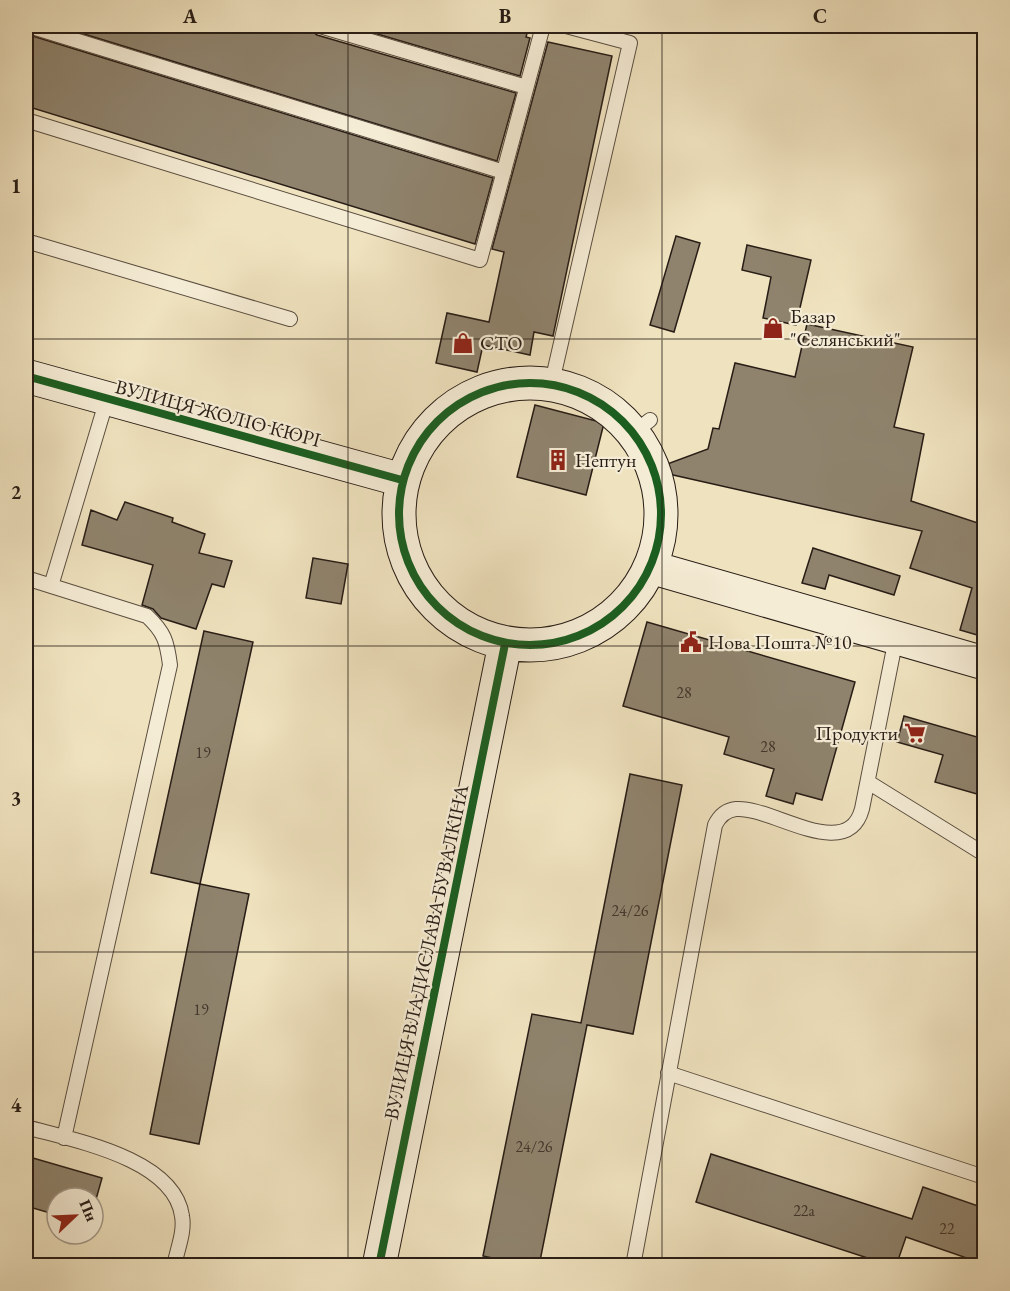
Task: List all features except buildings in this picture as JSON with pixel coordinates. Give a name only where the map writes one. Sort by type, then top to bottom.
[{"type":"street","name":"ВУЛИЦЯ ЖОЛІО КЮРІ","points":[[26,376],[402,480]]},
{"type":"street","points":[[530,382],[552,382],[573,390],[641,427],[640,442],[658,482],[661,525],[650,567],[626,604],[591,631],[549,645],[506,644],[465,630],[431,602],[408,565],[398,523],[402,480],[420,441],[449,409],[488,389],[530,382]]},
{"type":"street","points":[[650,567],[984,663]]},
{"type":"street","name":"ВУЛИЦЯ ВЛАДИСЛАВА БУВАЛКІНА","points":[[379,1266],[506,644]]},
{"type":"lane","points":[[29,26],[504,172]]},
{"type":"lane","points":[[320,26],[526,87]]},
{"type":"lane","points":[[26,120],[480,260],[543,26]]},
{"type":"lane","points":[[552,382],[630,43],[566,26]]},
{"type":"lane","points":[[26,241],[290,319]]},
{"type":"lane","points":[[51,586],[107,399]]},
{"type":"lane","points":[[26,578],[147,616],[159,628],[168,644],[170,665],[64,1138]]},
{"type":"lane","points":[[633,1266],[715,825],[718,819],[730,810],[744,809],[815,831],[834,833],[850,829],[860,817],[896,638]]},
{"type":"lane","points":[[868,782],[984,854]]},
{"type":"lane","points":[[668,1074],[984,1177]]},
{"type":"lane","points":[[26,1127],[123,1156],[144,1166],[172,1190],[182,1215],[183,1229],[174,1266]]},
{"type":"cycle path","points":[[26,376],[402,480]]},
{"type":"cycle path","points":[[530,383],[556,386],[580,393],[603,405],[623,421],[639,441],[651,464],[658,488],[661,514],[658,540],[651,564],[639,587],[623,607],[603,623],[580,635],[556,642],[530,645],[504,642],[480,635],[457,623],[437,607],[421,587],[409,564],[402,540],[399,514],[402,488],[409,464],[421,441],[437,421],[457,405],[480,393],[504,386],[530,383]]},
{"type":"cycle path","points":[[379,1266],[505,644]]},
{"type":"place","name":"Базар \"Селянський\"","points":[[773,328]]},
{"type":"place","name":"СТО","points":[[463,343]]},
{"type":"place","name":"Нептун","points":[[558,460]]},
{"type":"place","name":"Нова Пошта №10","points":[[691,642]]},
{"type":"place","name":"Продукти","points":[[915,733]]}]
